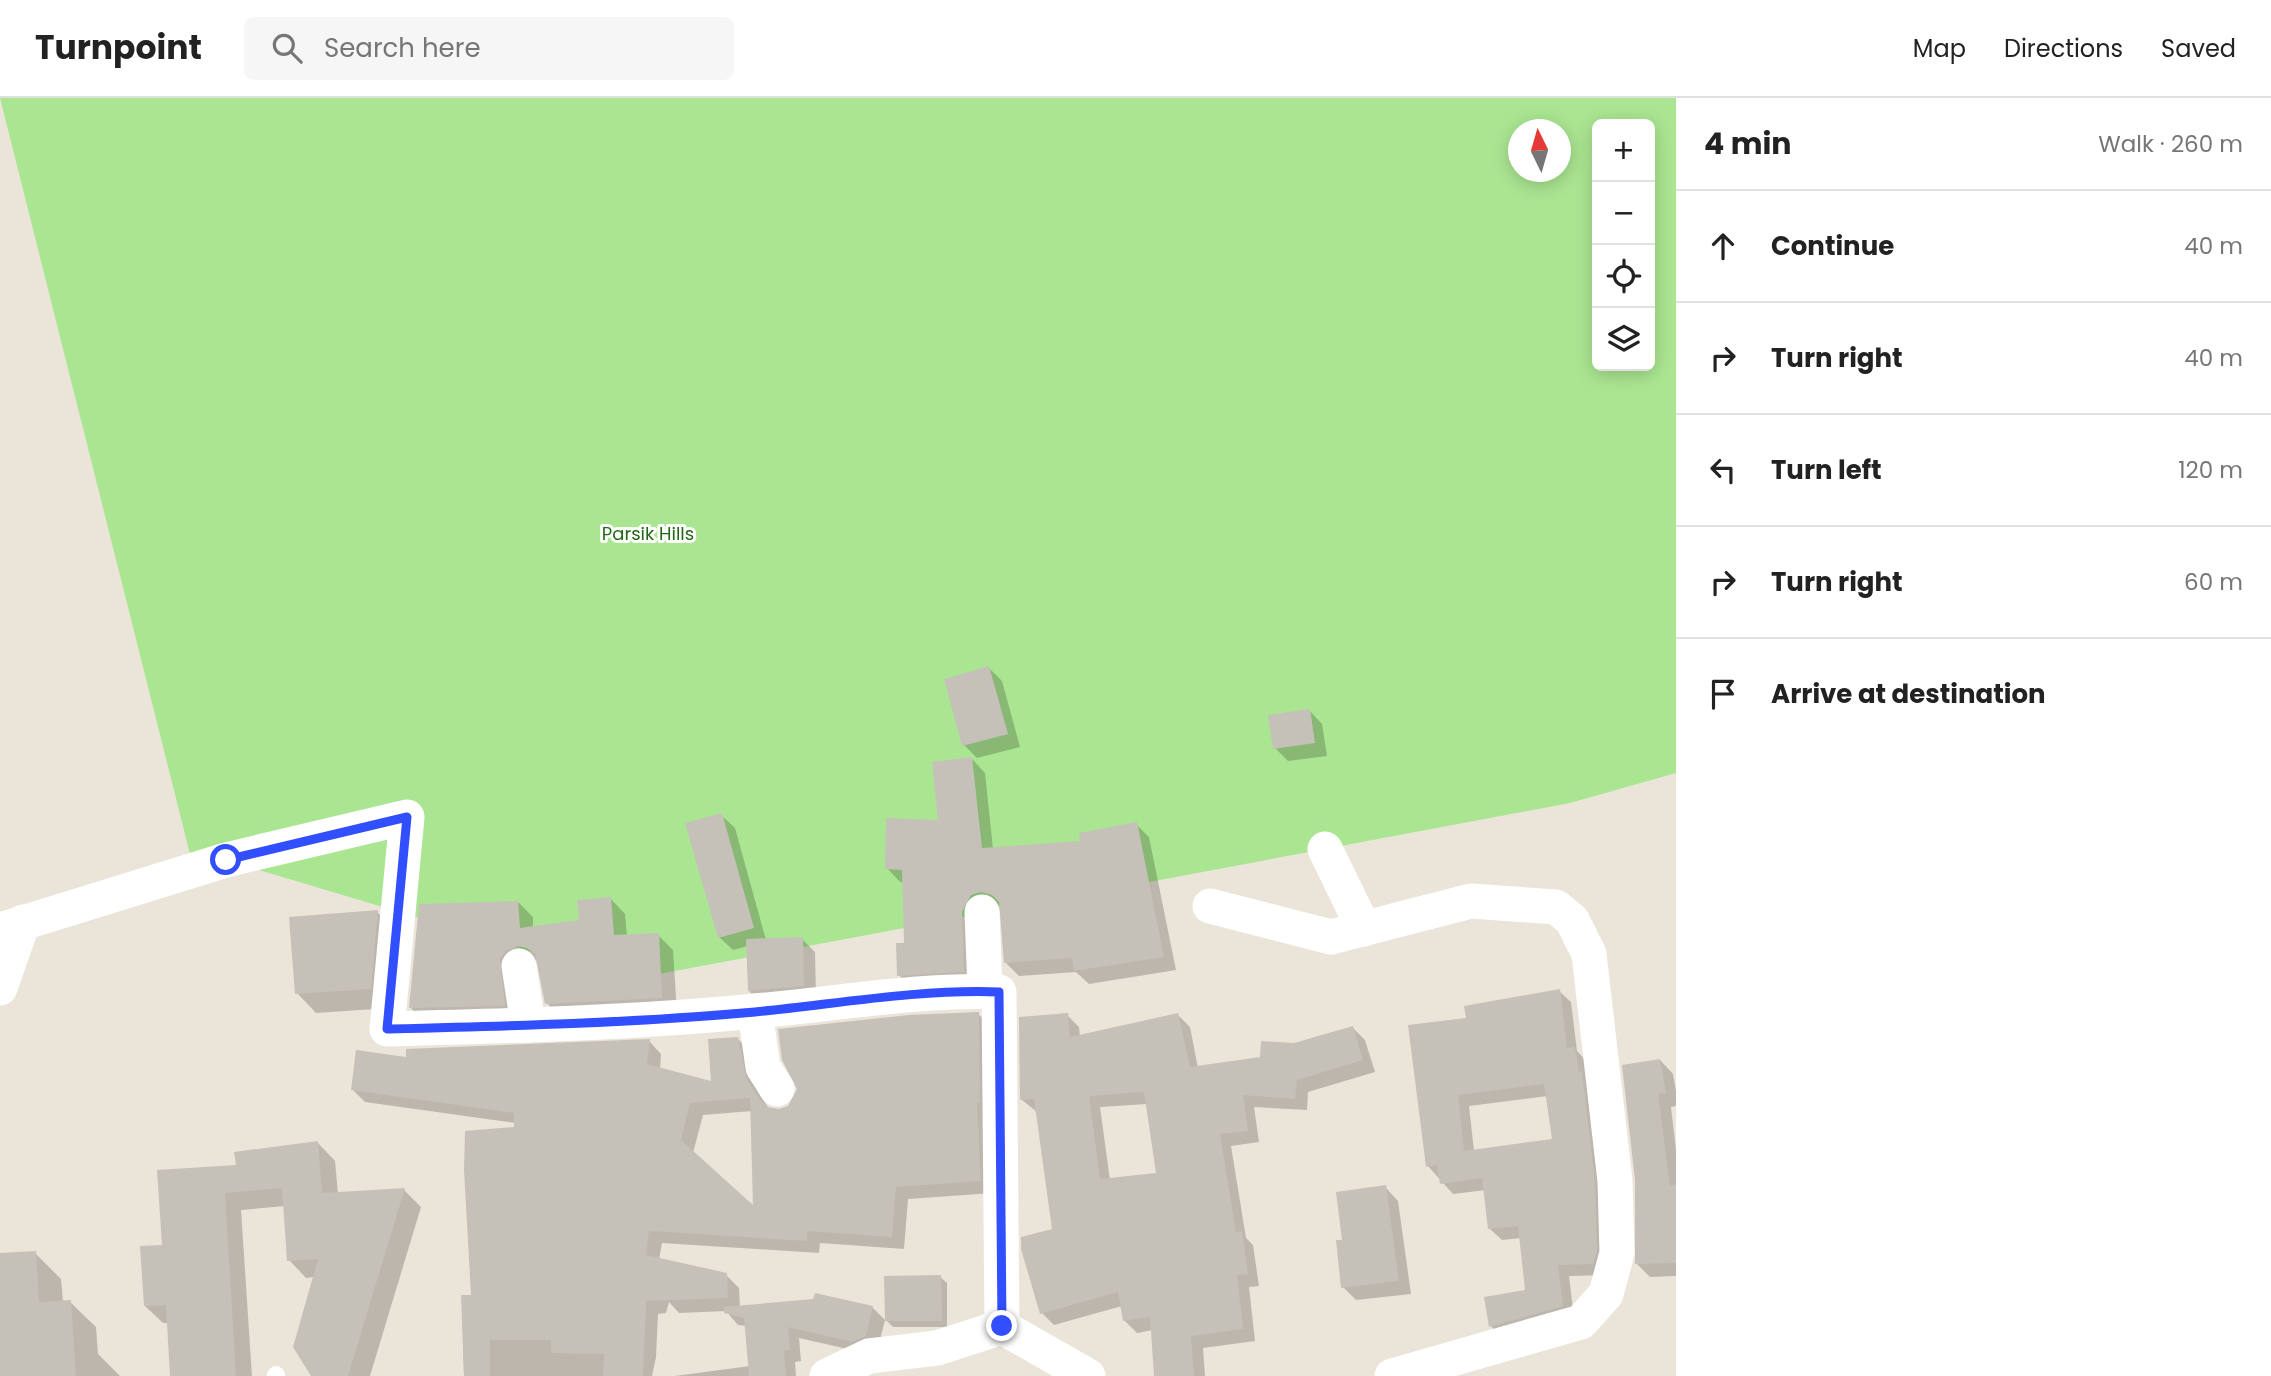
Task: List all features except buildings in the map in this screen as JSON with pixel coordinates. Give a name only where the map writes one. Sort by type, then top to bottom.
[{"type":"street","points":[[0,988],[11,926],[226,860],[407,817],[387,1029],[528,1026],[755,1012],[830,1002],[999,992],[1002,1326]]},
{"type":"street","points":[[1325,849],[1364,929]]},
{"type":"street","points":[[1210,906],[1331,937],[1471,901],[1556,907],[1572,920],[1589,954],[1615,1181],[1616,1253],[1606,1294],[1581,1322],[1392,1376]]},
{"type":"street","points":[[982,912],[985,991]]},
{"type":"street","points":[[519,966],[528,1026]]},
{"type":"street","points":[[755,1012],[763,1067],[777,1089]]},
{"type":"street","points":[[827,1376],[869,1356],[937,1348],[1002,1326],[1087,1376]]},
{"type":"green space","name":"Parsik Hills","points":[[0,98],[1676,98],[1676,773],[1570,803],[627,980],[226,860],[193,866]]},
{"type":"route","points":[[226,860],[407,817],[387,1029],[528,1026],[755,1012],[830,1002],[933,994],[999,992],[1003,1163],[1002,1326]]}]
